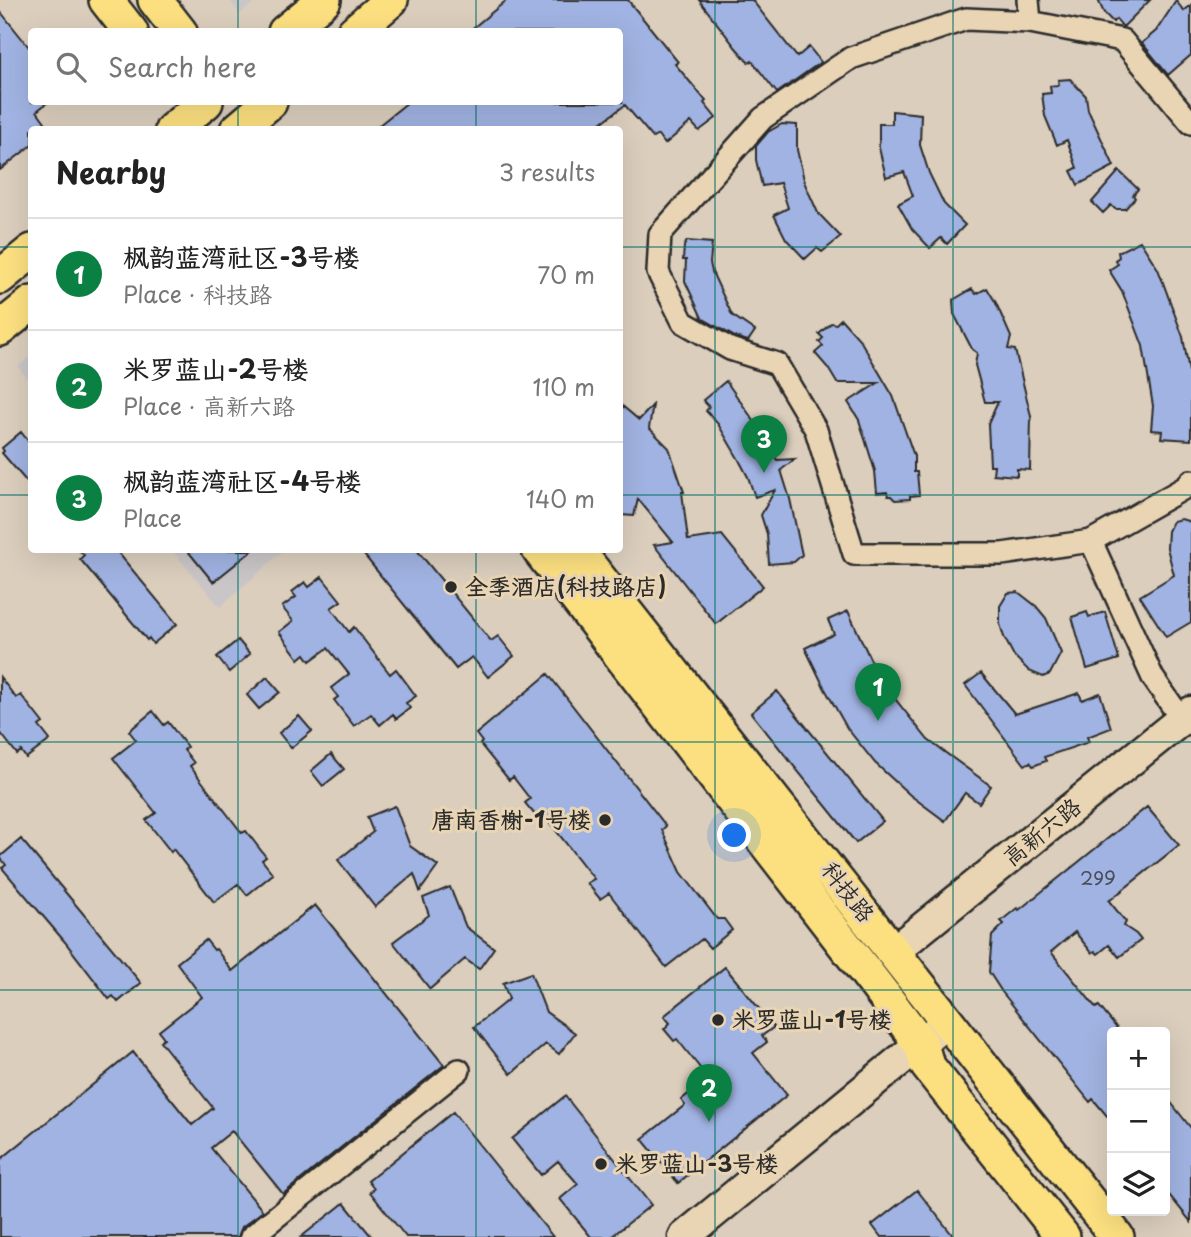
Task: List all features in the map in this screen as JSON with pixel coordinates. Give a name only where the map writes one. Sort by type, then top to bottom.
[{"type":"main road","points":[[106,0],[128,28]]},
{"type":"main road","points":[[155,0],[177,28]]},
{"type":"main road","points":[[290,28],[324,0]]},
{"type":"main road","points":[[359,28],[391,0]]},
{"type":"main road","points":[[237,121],[265,105]]},
{"type":"main road","points":[[0,277],[28,254]]},
{"type":"main road","points":[[0,329],[28,306]]},
{"type":"main road","name":"科技路","points":[[541,553],[1063,1237]]},
{"type":"main road","name":"科技路","points":[[579,553],[1117,1237]]},
{"type":"street","points":[[1028,0],[1030,22]]},
{"type":"street","points":[[1191,123],[1122,40],[1030,22],[966,19],[851,58],[763,118],[660,234],[658,272],[683,322],[730,349],[777,364],[816,430],[854,554],[1002,554],[1091,541],[1186,487],[1191,481]]},
{"type":"street","points":[[1091,541],[1153,678],[1186,716]]},
{"type":"street","name":"高新六路","points":[[894,951],[1186,716]]},
{"type":"street","points":[[684,1237],[955,1030]]},
{"type":"street","points":[[715,1237],[924,1055]]},
{"type":"street","points":[[251,1237],[459,1070]]},
{"type":"shaded area","points":[[229,0],[257,0],[240,14]]},
{"type":"shaded area","points":[[28,358],[28,379],[18,367]]},
{"type":"shaded area","points":[[175,553],[281,553],[220,607]]},
{"type":"building","points":[[507,0],[628,0],[678,62],[675,64],[706,101],[704,103],[716,118],[699,131],[691,122],[665,144],[658,135],[653,138],[625,105],[601,123],[603,126],[378,126],[404,105],[623,105],[623,28],[473,28]]},
{"type":"building","points":[[699,0],[752,0],[797,57],[809,47],[821,62],[777,93],[752,61],[749,63],[736,48]]},
{"type":"building","points":[[1098,0],[1150,0],[1123,27],[1116,19],[1113,22],[1104,13]]},
{"type":"building","points":[[1176,1],[1184,11],[1191,5],[1191,55],[1168,75],[1142,43],[1156,31]]},
{"type":"building","points":[[0,11],[28,46],[28,105],[44,105],[37,111],[45,122],[40,126],[28,126],[28,148],[0,170]]},
{"type":"building","points":[[1070,79],[1086,96],[1088,110],[1114,166],[1078,185],[1071,171],[1077,168],[1067,140],[1057,145],[1045,116],[1042,94],[1051,93],[1050,86],[1059,85],[1058,80]]},
{"type":"building","points":[[892,111],[921,114],[920,145],[929,173],[944,204],[965,225],[947,244],[941,238],[930,248],[912,229],[898,204],[913,196],[904,172],[886,177],[879,148],[879,124],[892,124]]},
{"type":"building","points":[[782,124],[797,125],[797,150],[805,184],[818,213],[841,237],[822,252],[817,248],[805,259],[786,239],[774,215],[788,208],[780,183],[762,186],[756,160],[756,146],[768,132]]},
{"type":"building","points":[[1119,171],[1138,189],[1133,195],[1135,198],[1125,209],[1115,209],[1111,205],[1103,213],[1092,202]]},
{"type":"building","points":[[687,241],[712,243],[712,272],[732,315],[755,331],[748,341],[735,337],[702,318],[685,281],[686,260],[683,260]]},
{"type":"building","points":[[1140,241],[1158,269],[1183,337],[1191,383],[1191,440],[1161,438],[1162,431],[1151,430],[1153,406],[1143,346],[1122,291],[1109,270],[1118,264],[1115,260],[1119,257],[1118,252]]},
{"type":"building","points":[[987,288],[1011,337],[1008,349],[1015,350],[1031,416],[1030,470],[1017,469],[1017,476],[993,474],[988,424],[998,402],[985,402],[975,365],[977,353],[972,349],[954,314],[953,300],[972,289],[976,294]]},
{"type":"building","points":[[841,319],[860,340],[893,396],[914,456],[914,472],[917,472],[919,495],[910,496],[910,499],[895,500],[888,496],[887,492],[877,493],[875,471],[859,420],[848,402],[878,383],[837,383],[815,353],[823,346],[819,342],[823,338],[819,334],[831,323],[836,324]]},
{"type":"building","points":[[726,381],[761,431],[777,460],[795,459],[781,470],[802,555],[794,562],[769,564],[767,534],[761,515],[775,490],[755,497],[739,460],[718,424],[706,411],[709,407],[703,400]]},
{"type":"building","points":[[653,405],[649,428],[669,448],[684,492],[688,540],[722,535],[763,586],[716,624],[654,545],[673,542],[638,499],[634,516],[623,515],[623,407],[639,420]]},
{"type":"building","points":[[21,432],[28,441],[28,483],[2,453],[2,448]]},
{"type":"building","points":[[1181,519],[1191,522],[1191,622],[1166,637],[1140,596],[1174,575],[1167,548],[1168,531],[1173,521]]},
{"type":"building","points":[[82,553],[118,553],[177,624],[153,644],[149,638],[147,640],[80,559],[84,555]]},
{"type":"building","points":[[189,553],[249,553],[213,582]]},
{"type":"building","points":[[362,553],[419,553],[491,641],[498,636],[514,656],[488,677],[472,657],[456,669]]},
{"type":"building","points":[[322,577],[341,601],[331,608],[349,632],[354,627],[390,674],[396,669],[416,696],[406,703],[410,708],[396,719],[393,714],[380,725],[371,714],[354,726],[334,700],[338,697],[331,688],[349,674],[328,648],[310,661],[305,654],[299,659],[279,632],[293,621],[282,607],[296,597],[292,592],[305,582],[309,587]]},
{"type":"building","points":[[1018,592],[1046,618],[1061,653],[1050,674],[1043,677],[1029,671],[1014,656],[1000,624],[1000,606],[1008,593]]},
{"type":"building","points":[[848,611],[880,680],[928,740],[991,786],[979,803],[965,793],[945,821],[910,795],[875,763],[847,728],[805,648],[834,634],[828,620]]},
{"type":"building","points":[[1087,612],[1089,617],[1105,612],[1119,659],[1087,669],[1072,617]]},
{"type":"building","points":[[238,640],[250,654],[229,672],[217,657]]},
{"type":"building","points":[[981,673],[1015,714],[1079,693],[1082,700],[1100,693],[1111,728],[1087,737],[1089,742],[1044,757],[1046,761],[1033,766],[1030,762],[1025,765],[965,685]]},
{"type":"building","name":"唐南香榭-1号楼","points":[[548,674],[666,826],[662,830],[681,872],[717,919],[724,919],[732,930],[710,948],[702,939],[666,967],[609,893],[600,899],[587,883],[594,879],[546,818],[541,822],[525,803],[530,799],[513,777],[509,780],[480,744],[482,742],[476,734]]},
{"type":"building","points":[[0,677],[16,698],[21,695],[43,723],[39,726],[50,740],[26,758],[21,751],[17,754],[0,732]]},
{"type":"building","points":[[267,677],[280,692],[259,709],[247,695]]},
{"type":"building","points":[[777,691],[883,821],[856,843],[751,713]]},
{"type":"building","points":[[153,711],[164,725],[168,722],[187,747],[184,750],[194,763],[190,766],[242,833],[246,831],[266,857],[262,860],[273,874],[247,895],[238,884],[214,902],[173,849],[171,852],[146,820],[156,813],[113,758],[136,740],[129,731]]},
{"type":"building","points":[[299,716],[312,731],[291,748],[279,733]]},
{"type":"building","points":[[331,754],[344,769],[323,786],[311,771]]},
{"type":"building","points":[[395,806],[410,846],[438,866],[420,891],[414,874],[375,907],[338,860],[373,832],[367,817]]},
{"type":"building","points":[[1147,807],[1179,845],[1109,901],[1126,922],[1124,926],[1141,940],[1119,957],[1109,945],[1098,954],[1095,951],[1092,953],[1075,932],[1051,952],[1096,1008],[1099,1006],[1116,1027],[1107,1027],[1107,1116],[1093,1099],[1090,1102],[989,972],[992,936],[1004,924],[1001,921],[1017,908],[1019,910]]},
{"type":"building","points":[[21,839],[141,983],[118,1002],[113,996],[109,999],[2,868],[6,865],[0,857]]},
{"type":"building","points":[[450,887],[466,927],[494,948],[479,969],[465,959],[430,989],[393,942],[429,915],[423,898]]},
{"type":"building","points":[[315,905],[444,1065],[283,1194],[232,1131],[211,1148],[263,1211],[242,1227],[238,1237],[0,1237],[0,1160],[133,1052],[192,1125],[213,1108],[160,1041],[164,1038],[159,1031],[202,997],[177,963],[206,940],[232,971]]},
{"type":"building","points":[[725,967],[774,1027],[762,1036],[767,1042],[753,1053],[787,1095],[678,1183],[642,1139],[685,1105],[681,1100],[708,1078],[677,1039],[674,1041],[664,1029],[670,1023],[664,1016]]},
{"type":"building","points":[[531,973],[546,1012],[575,1033],[559,1054],[546,1044],[511,1074],[474,1027],[509,999],[503,983]]},
{"type":"building","name":"米罗蓝山-3号楼","points":[[565,1096],[651,1205],[611,1237],[591,1237],[560,1199],[578,1184],[558,1161],[541,1175],[512,1139]]},
{"type":"building","points":[[1170,1101],[1191,1128],[1191,1222],[1170,1196]]},
{"type":"building","points":[[453,1112],[553,1237],[406,1237],[370,1192],[374,1189],[368,1181]]},
{"type":"building","points":[[917,1190],[954,1237],[881,1237],[872,1225]]},
{"type":"building","points":[[344,1203],[372,1237],[301,1237]]},
{"type":"place","name":"枫韵蓝湾社区-4号楼","points":[[764,473]]},
{"type":"place","name":"全季酒店(科技路店)","points":[[451,587]]},
{"type":"place","name":"枫韵蓝湾社区-3号楼","points":[[878,721]]},
{"type":"place","name":"唐南香榭-1号楼","points":[[605,820]]},
{"type":"place","name":"米罗蓝山-1号楼","points":[[718,1020]]},
{"type":"place","name":"米罗蓝山-2号楼","points":[[709,1122]]},
{"type":"place","name":"米罗蓝山-3号楼","points":[[601,1164]]}]
